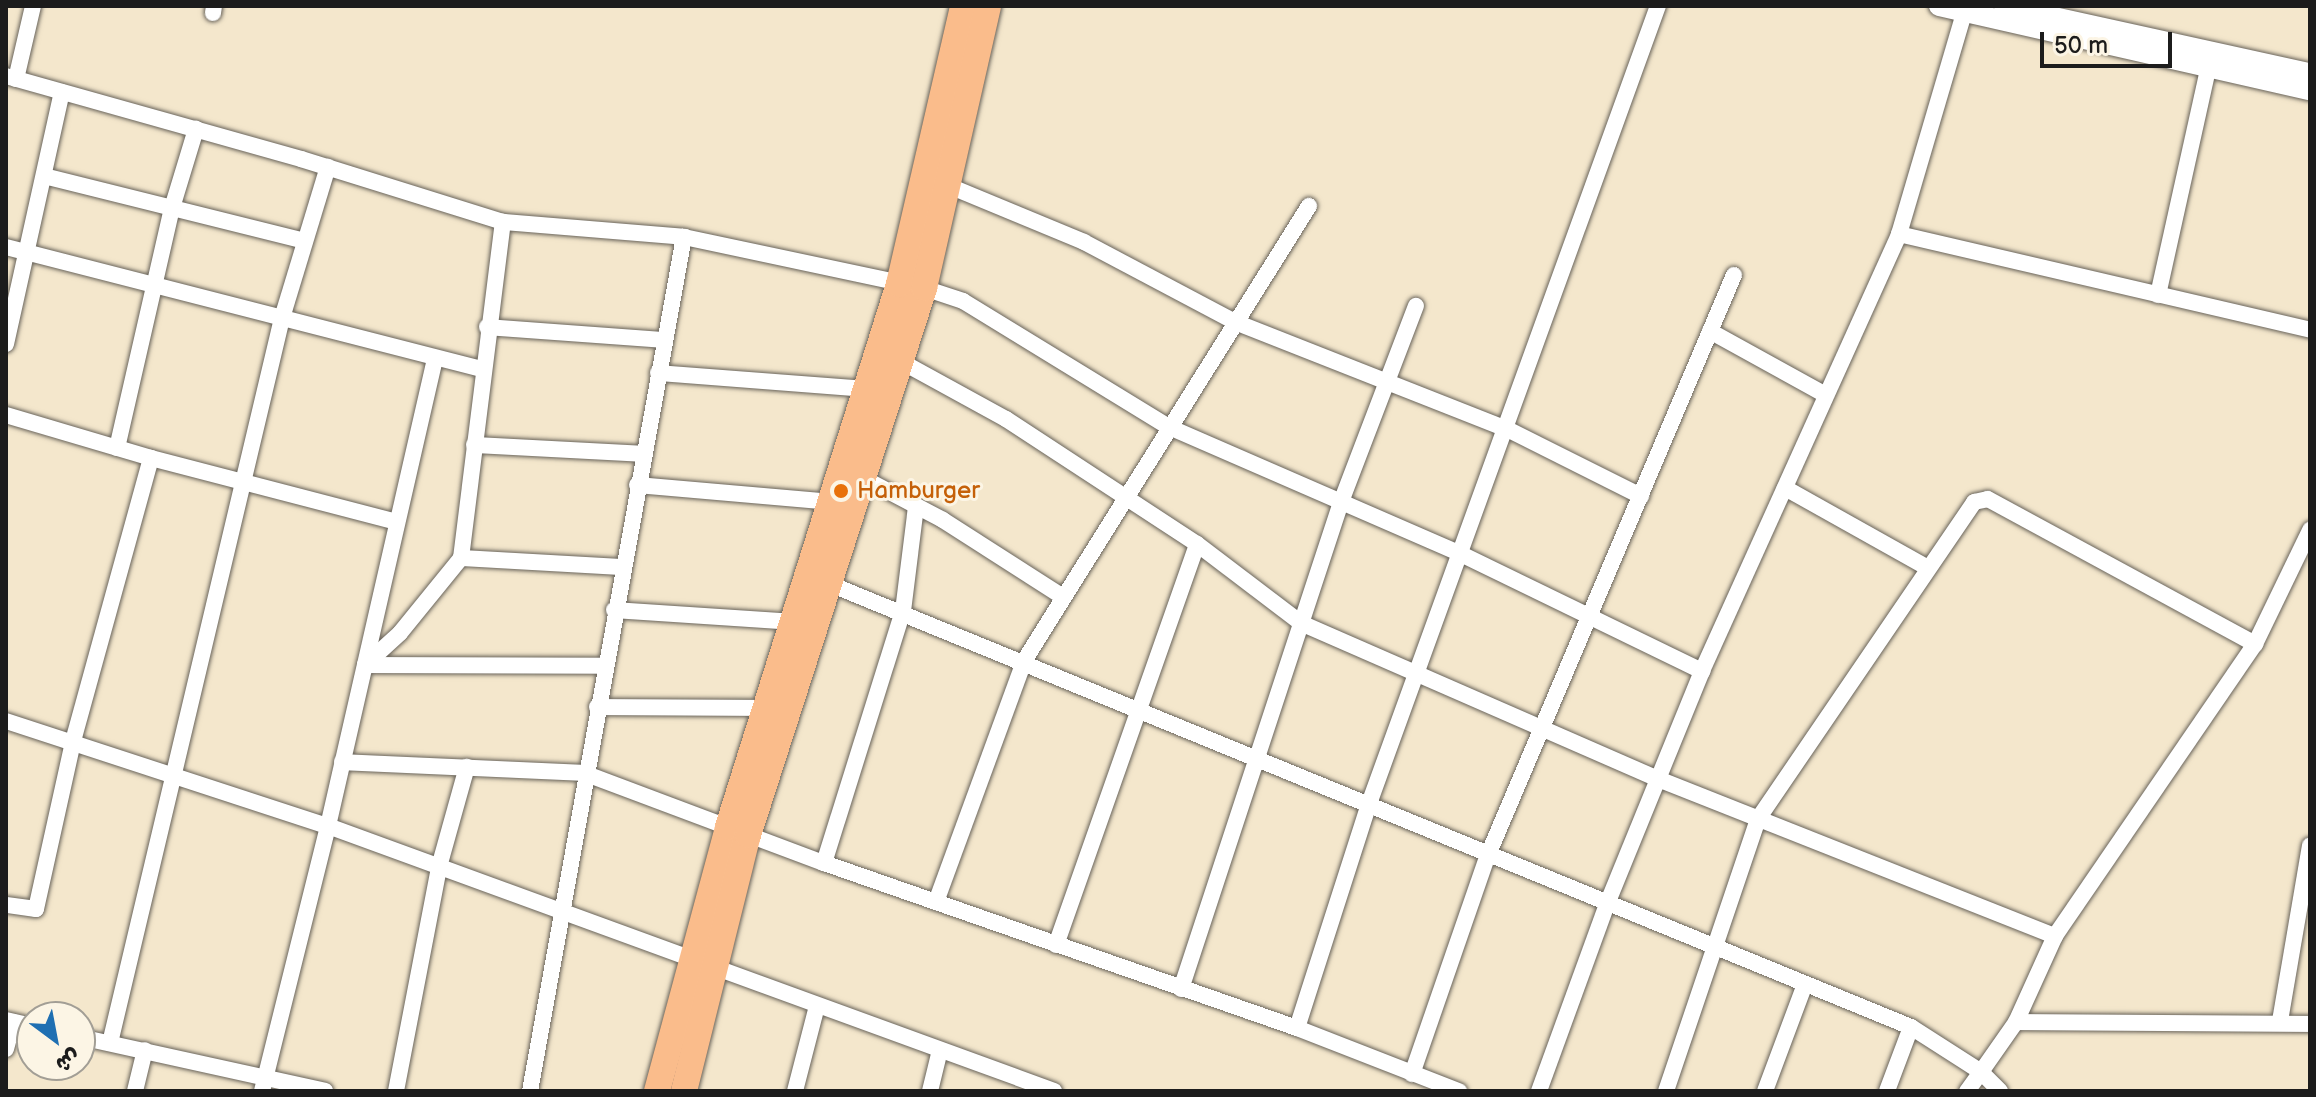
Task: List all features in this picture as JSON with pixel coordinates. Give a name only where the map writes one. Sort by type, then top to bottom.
[{"type":"main road","points":[[657,1091],[820,580],[865,479],[902,362],[912,286],[963,6]]},
{"type":"main road","points":[[738,831],[767,708],[795,622],[820,580],[832,502],[868,389],[912,286],[949,186],[988,6]]},
{"type":"main road","points":[[684,1091],[700,963]]},
{"type":"street","points":[[33,6],[11,78],[328,167],[503,222],[684,237],[912,286],[963,301],[1169,427],[1463,555],[1702,671]]},
{"type":"street","points":[[1297,1028],[1370,801],[1463,555],[1658,6]]},
{"type":"street","points":[[1939,6],[1965,9],[2208,70],[2310,90]]},
{"type":"street","points":[[2004,6],[2310,73]]},
{"type":"street","points":[[1539,1091],[1607,904],[1702,671],[1899,234],[1965,9]]},
{"type":"street","points":[[2158,295],[2208,70]]},
{"type":"street","points":[[6,344],[62,92]]},
{"type":"street","points":[[117,448],[172,208],[196,129]]},
{"type":"street","points":[[110,1043],[170,774],[282,318],[328,167]]},
{"type":"street","points":[[44,176],[305,241]]},
{"type":"street","points":[[949,186],[1084,242],[1235,322],[1386,385],[1507,429],[1641,496]]},
{"type":"street","points":[[936,902],[1024,661],[1309,206]]},
{"type":"street","points":[[365,665],[400,633],[461,558],[487,327],[503,222]]},
{"type":"street","points":[[1899,234],[2310,330]]},
{"type":"street","points":[[530,1091],[559,911],[684,237]]},
{"type":"street","points":[[6,247],[482,369]]},
{"type":"street","points":[[1412,1074],[1488,855],[1734,275]]},
{"type":"street","points":[[1181,989],[1341,502],[1416,306]]},
{"type":"street","points":[[487,327],[665,340]]},
{"type":"street","points":[[1710,331],[1826,395]]},
{"type":"street","points":[[264,1084],[328,826],[435,358]]},
{"type":"street","points":[[902,362],[1006,419],[1197,544],[1301,623],[1541,731],[2055,936]]},
{"type":"street","points":[[658,373],[868,389]]},
{"type":"street","points":[[6,415],[151,458],[243,478],[397,522]]},
{"type":"street","points":[[474,445],[643,454]]},
{"type":"street","points":[[6,905],[36,909],[73,742],[151,458]]},
{"type":"street","points":[[865,479],[916,506],[1063,597]]},
{"type":"street","points":[[637,485],[832,502]]},
{"type":"street","points":[[1785,488],[1928,568]]},
{"type":"street","points":[[1666,1091],[1758,819],[1974,502],[1988,499],[2255,644]]},
{"type":"street","points":[[824,863],[903,611],[916,506]]},
{"type":"street","points":[[1967,1091],[2016,1022],[2055,936],[2255,644],[2310,530]]},
{"type":"street","points":[[1056,945],[1197,544]]},
{"type":"street","points":[[461,558],[622,567]]},
{"type":"street","points":[[820,580],[1370,801],[1488,855],[1911,1027],[1981,1072],[2000,1091]]},
{"type":"street","points":[[614,610],[795,622]]},
{"type":"street","points":[[365,665],[604,666]]},
{"type":"street","points":[[597,707],[767,708]]},
{"type":"street","points":[[6,721],[328,826],[1054,1091]]},
{"type":"street","points":[[342,762],[584,773],[824,863],[1297,1028],[1459,1091]]},
{"type":"street","points":[[396,1091],[439,867],[467,767]]},
{"type":"street","points":[[2280,1021],[2310,846]]},
{"type":"street","points":[[1765,1091],[1805,984]]},
{"type":"street","points":[[795,1091],[817,1006]]},
{"type":"street","points":[[6,1049],[9,1021]]},
{"type":"street","points":[[2016,1022],[2280,1021],[2310,1024]]},
{"type":"street","points":[[1887,1091],[1911,1027]]},
{"type":"street","points":[[96,1040],[145,1050],[264,1084],[325,1091]]},
{"type":"street","points":[[135,1091],[145,1050]]},
{"type":"street","points":[[930,1091],[940,1050]]},
{"type":"place","name":"Hamburger","points":[[841,491]]}]
